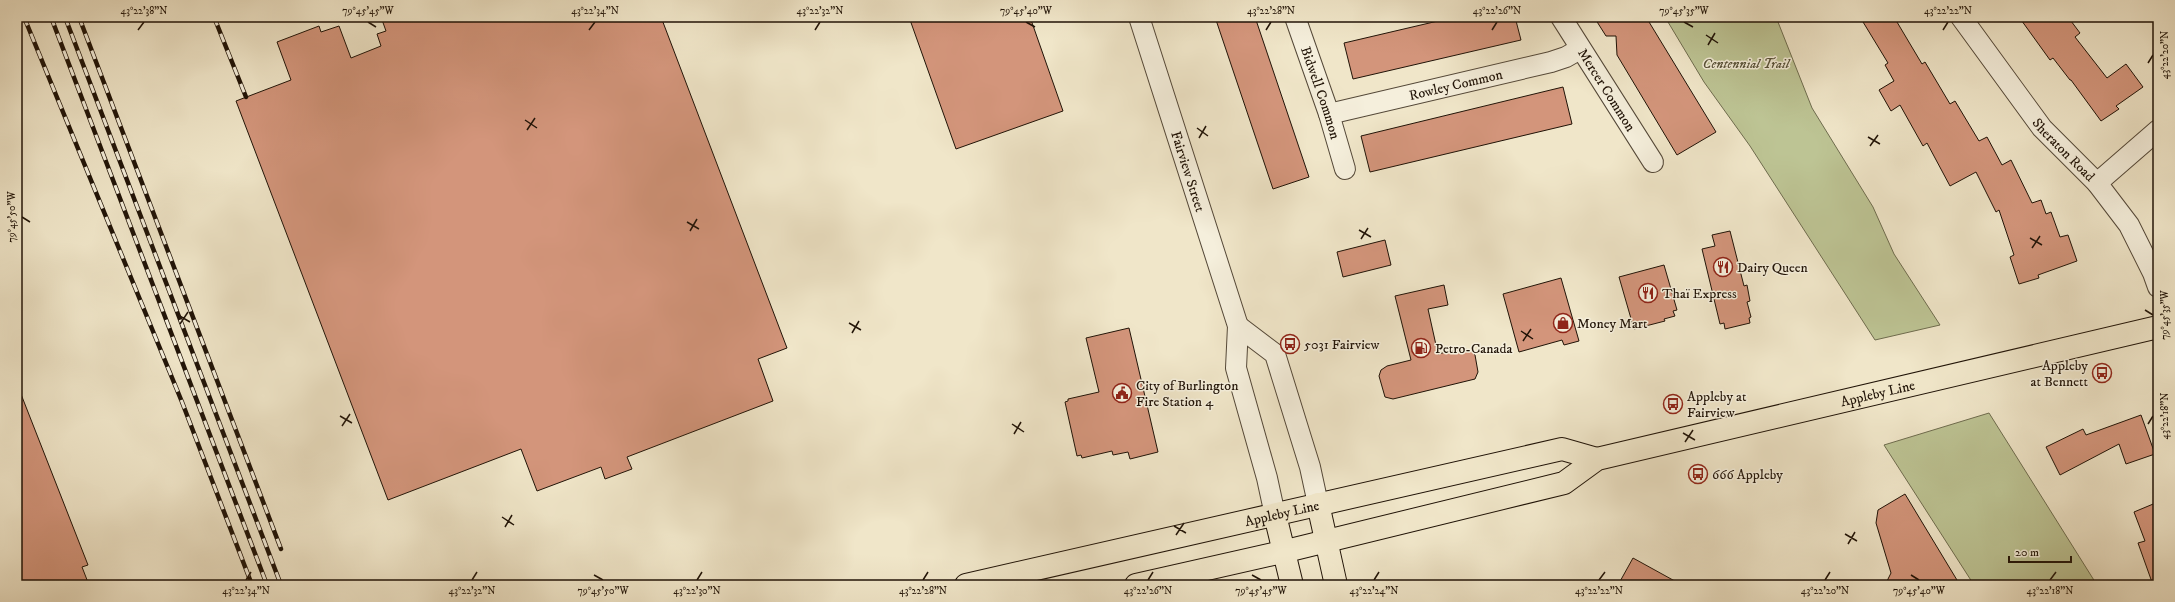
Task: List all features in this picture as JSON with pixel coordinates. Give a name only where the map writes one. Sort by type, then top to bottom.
[{"type":"main road","name":"Appleby Line","points":[[1136,585],[1326,542],[1564,483],[1597,459],[2158,327]]},
{"type":"main road","name":"Appleby Line","points":[[966,585],[1562,449],[1597,459]]},
{"type":"main road","points":[[1318,504],[1336,585]]},
{"type":"main road","name":"Fairview Street","points":[[1275,515],[1282,552],[1292,585]]},
{"type":"street","name":"Fairview Street","points":[[1139,17],[1238,326],[1236,368],[1267,478],[1275,515]]},
{"type":"street","name":"Bidwell Common","points":[[1295,17],[1330,114],[1345,169]]},
{"type":"street","name":"Mercer Common","points":[[1561,17],[1652,162]]},
{"type":"street","name":"Sheraton Road","points":[[1961,17],[2042,128],[2097,183],[2129,225],[2153,273],[2158,287]]},
{"type":"street","name":"Rowley Common","points":[[1330,114],[1551,62],[1566,57],[1580,49]]},
{"type":"street","points":[[2097,183],[2158,130]]},
{"type":"street","points":[[1238,326],[1275,354],[1310,468],[1318,504]]},
{"type":"green space","name":"Centennial Trail","points":[[1665,17],[1776,17],[1812,108],[1873,207],[1894,254],[1940,325],[1875,340],[1750,146],[1704,82]]},
{"type":"green space","points":[[1989,413],[2097,585],[1974,585],[1884,445]]},
{"type":"building","points":[[381,17],[661,17],[787,348],[758,359],[773,401],[627,457],[632,469],[605,479],[601,467],[537,491],[521,449],[388,500],[236,101],[291,80],[277,42],[319,26],[321,32],[339,26],[351,58],[381,46],[377,34],[386,31]]},
{"type":"building","points":[[909,17],[1030,17],[1063,111],[956,149]]},
{"type":"building","points":[[1215,17],[1255,17],[1309,177],[1273,189]]},
{"type":"building","points":[[1455,17],[1515,17],[1521,40],[1353,79],[1344,43]]},
{"type":"building","points":[[1594,17],[1646,17],[1716,132],[1677,155],[1617,55],[1616,36],[1606,36]]},
{"type":"building","points":[[1860,17],[1894,17],[1922,64],[1925,62],[1950,104],[1955,101],[1979,141],[1987,137],[2002,165],[2011,160],[2032,203],[2041,200],[2046,214],[2051,212],[2060,237],[2068,235],[2077,261],[2038,275],[2039,278],[2019,284],[2010,257],[2014,255],[1999,210],[1996,212],[1976,172],[1950,186],[1927,143],[1923,146],[1900,105],[1891,111],[1879,90],[1894,81],[1885,65],[1888,63]]},
{"type":"building","points":[[2019,17],[2068,17],[2080,33],[2075,37],[2107,78],[2126,64],[2143,87],[2116,106],[2119,109],[2101,121],[2053,58],[2050,60]]},
{"type":"building","points":[[1563,87],[1572,124],[1370,172],[1361,136]]},
{"type":"building","name":"Dairy Queen","points":[[1730,231],[1744,286],[1747,285],[1750,301],[1747,302],[1751,317],[1749,318],[1750,323],[1725,329],[1724,323],[1720,324],[1702,249],[1715,246],[1712,235]]},
{"type":"building","points":[[1385,240],[1391,265],[1343,277],[1337,252]]},
{"type":"building","name":"Thaï Express","points":[[1664,265],[1677,310],[1673,311],[1675,316],[1664,319],[1665,321],[1634,329],[1619,277]]},
{"type":"building","points":[[1561,278],[1579,341],[1564,345],[1562,340],[1519,352],[1503,294]]},
{"type":"building","points":[[1444,285],[1448,305],[1428,309],[1438,354],[1463,348],[1471,351],[1475,355],[1478,372],[1475,379],[1393,399],[1385,397],[1379,376],[1381,370],[1387,366],[1411,360],[1395,296]]},
{"type":"building","name":"City of Burlington Fire Station 4","points":[[1129,328],[1158,452],[1130,459],[1128,452],[1113,455],[1112,451],[1082,458],[1081,455],[1077,456],[1065,402],[1068,401],[1068,399],[1099,392],[1086,338]]},
{"type":"building","points":[[17,384],[88,565],[82,567],[89,585],[17,585]]},
{"type":"building","points":[[2141,415],[2155,454],[2126,464],[2119,444],[2060,475],[2046,447],[2083,429],[2086,435]]},
{"type":"building","points":[[1905,494],[1960,585],[1885,585],[1891,573],[1876,523],[1878,510]]},
{"type":"building","points":[[2158,502],[2158,585],[2153,585],[2138,543],[2145,541],[2134,512]]},
{"type":"building","points":[[1633,558],[1682,585],[1618,585]]},
{"type":"railway","points":[[24,17],[182,402],[252,585]]},
{"type":"railway","points":[[51,17],[267,585]]},
{"type":"railway","points":[[65,17],[281,585]]},
{"type":"railway","points":[[79,17],[281,549]]},
{"type":"railway","points":[[214,17],[246,97]]},
{"type":"place","name":"Dairy Queen","points":[[1723,267]]},
{"type":"place","name":"Thaï Express","points":[[1648,293]]},
{"type":"place","name":"Money Mart","points":[[1563,323]]},
{"type":"place","name":"5031 Fairview","points":[[1290,344]]},
{"type":"place","name":"Petro-Canada","points":[[1421,348]]},
{"type":"place","name":"Appleby at Bennett","points":[[2102,373]]},
{"type":"place","name":"City of Burlington Fire Station 4","points":[[1122,393]]},
{"type":"place","name":"Appleby at Fairview","points":[[1673,404]]},
{"type":"place","name":"666 Appleby","points":[[1698,474]]}]
